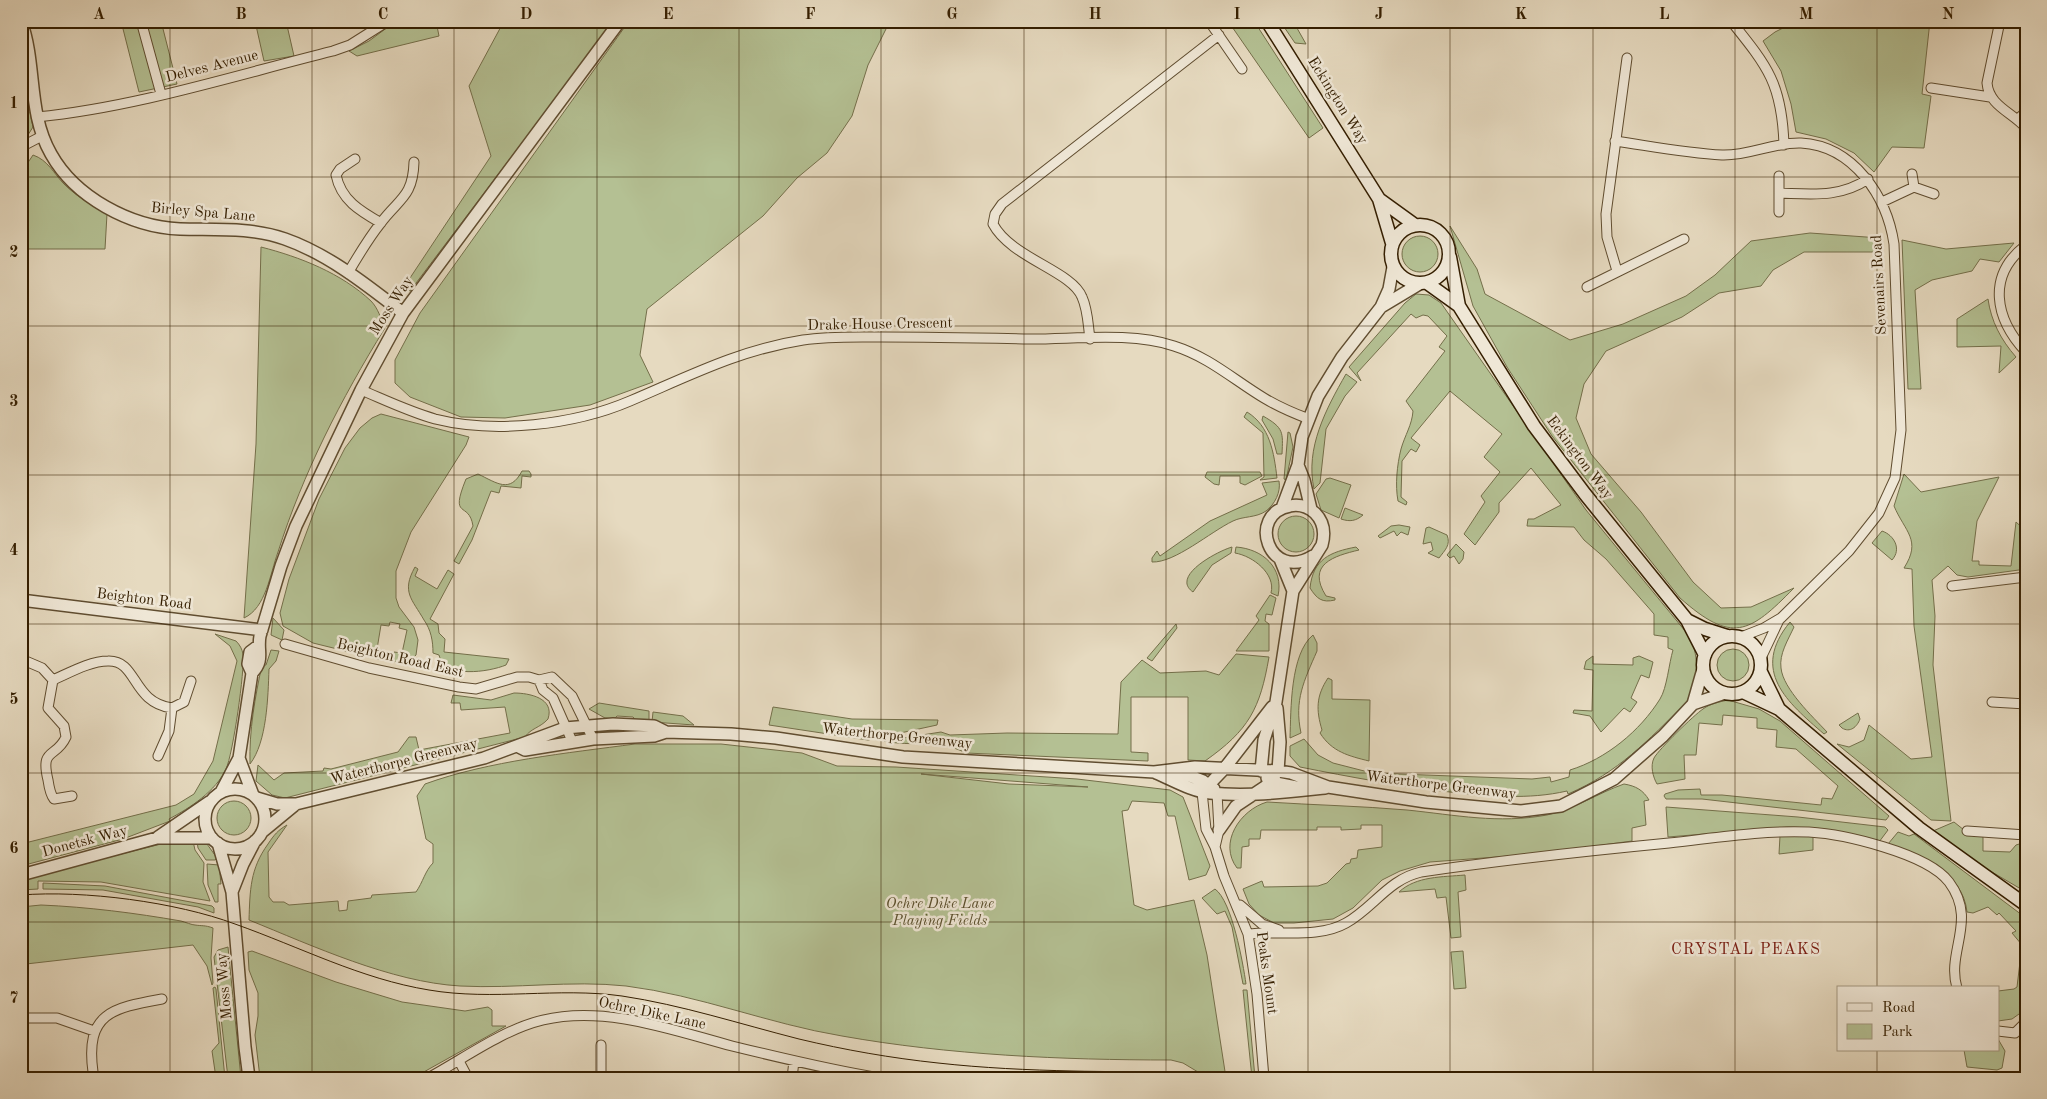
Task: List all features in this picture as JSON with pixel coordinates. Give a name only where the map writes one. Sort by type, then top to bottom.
[{"type":"main road","name":"Eckington Way","points":[[1267,21],[1379,199],[1392,244]]},
{"type":"main road","name":"Eckington Way","points":[[1379,199],[1415,225]]},
{"type":"main road","points":[[1415,225],[1431,226],[1438,230],[1448,244],[1449,252],[1446,268],[1441,274],[1424,283],[1405,279],[1393,268],[1390,256],[1392,244],[1397,234],[1405,228],[1415,225]]},
{"type":"main road","name":"Eckington Way","points":[[1449,252],[1459,306],[1538,432],[1585,494],[1687,620],[1705,654]]},
{"type":"main road","name":"Eckington Way","points":[[1424,283],[1459,306]]},
{"type":"main road","name":"Eckington Way","points":[[1687,620],[1727,636]]},
{"type":"main road","points":[[1761,672],[1751,688],[1743,692],[1725,693],[1710,684],[1703,669],[1705,654],[1716,640],[1727,636],[1741,637],[1754,645],[1761,658],[1761,672],[1779,709]]},
{"type":"main road","points":[[1743,692],[1779,709],[1866,786],[1919,828],[2026,905]]},
{"type":"street","name":"Birley Spa Lane","points":[[21,21],[29,53],[37,117],[42,136],[61,169],[75,184],[100,202],[129,218],[156,227],[267,234],[299,244],[348,273],[403,313]]},
{"type":"street","points":[[141,21],[161,94]]},
{"type":"street","name":"Delves Avenue","points":[[37,117],[72,114],[333,51],[350,45],[388,21]]},
{"type":"street","name":"Moss Way","points":[[221,792],[239,758],[252,673],[259,666],[262,655],[258,646],[281,566],[296,526],[361,390],[403,313],[620,21]]},
{"type":"street","points":[[1209,21],[1242,69]]},
{"type":"street","points":[[1731,21],[1762,59],[1772,78],[1780,98],[1784,144]]},
{"type":"street","points":[[2000,21],[1987,83],[1990,97],[1994,103],[2018,119],[2026,128]]},
{"type":"street","points":[[1090,339],[1086,308],[1082,295],[1074,285],[1018,251],[999,236],[992,224],[995,214],[1002,204],[1219,35]]},
{"type":"street","points":[[1618,271],[1605,226],[1627,58]]},
{"type":"street","points":[[1931,88],[1990,97]]},
{"type":"street","points":[[2018,119],[2026,112]]},
{"type":"street","points":[[21,147],[42,136]]},
{"type":"street","name":"Sevenairs Road","points":[[1615,141],[1722,155],[1751,152],[1784,144],[1801,143],[1830,151],[1855,166],[1868,179],[1882,202],[1888,217],[1894,244],[1901,430],[1895,478],[1879,513],[1864,534],[1781,618],[1764,628],[1741,637]]},
{"type":"street","points":[[354,159],[340,169],[336,175],[341,191],[357,209],[380,223]]},
{"type":"street","points":[[348,273],[380,223],[398,205],[409,188],[413,179],[414,162]]},
{"type":"street","points":[[1912,174],[1914,187]]},
{"type":"street","points":[[1779,176],[1779,212]]},
{"type":"street","points":[[1779,193],[1824,194],[1846,192],[1868,179]]},
{"type":"street","points":[[1882,202],[1914,187],[1934,194]]},
{"type":"street","points":[[1588,287],[1684,239]]},
{"type":"street","points":[[2026,245],[2009,260],[2004,273],[2000,310],[2008,328],[2026,352]]},
{"type":"street","points":[[1293,591],[1280,559],[1269,547],[1266,529],[1270,520],[1282,508],[1298,464],[1302,437],[1329,376],[1381,307],[1389,289],[1393,268]]},
{"type":"street","points":[[1381,307],[1424,283]]},
{"type":"street","name":"Drake House Crescent","points":[[361,390],[443,420],[484,425],[528,425],[605,410],[729,358],[772,346],[804,340],[902,337],[1146,339],[1200,355],[1262,397],[1283,409],[1309,420]]},
{"type":"street","points":[[1298,464],[1311,510]]},
{"type":"street","points":[[1282,508],[1296,505],[1311,510],[1317,515],[1324,530],[1322,546],[1313,556],[1293,591],[1276,702],[1264,740],[1261,771],[1271,782],[1309,790]]},
{"type":"street","points":[[1280,559],[1297,563],[1313,556]]},
{"type":"street","points":[[1952,586],[2026,577]]},
{"type":"street","name":"Beighton Road","points":[[21,600],[262,630]]},
{"type":"street","name":"Sevenairs Road","points":[[1761,658],[1781,618]]},
{"type":"street","name":"Beighton Road East","points":[[285,644],[369,668],[459,687],[482,688],[522,677],[539,680],[552,677],[572,696],[593,739]]},
{"type":"street","points":[[21,659],[42,668],[52,680],[48,708],[64,726],[66,737],[59,748],[50,753],[46,759],[45,770],[54,799],[72,796]]},
{"type":"street","points":[[52,680],[100,662],[116,662],[130,671],[141,691],[149,700],[172,708],[184,702],[191,681]]},
{"type":"street","name":"Waterthorpe Greenway","points":[[519,747],[525,750],[572,741],[654,736],[666,732],[776,738],[903,756],[1154,772],[1196,767],[1278,771],[1291,773],[1328,787],[1492,809],[1521,811],[1561,806],[1589,793],[1626,770],[1663,736],[1693,704],[1703,669]]},
{"type":"street","points":[[539,680],[543,690],[553,698],[572,741]]},
{"type":"street","name":"Waterthorpe Greenway","points":[[1693,704],[1725,693]]},
{"type":"street","points":[[1206,788],[1224,769],[1276,702]]},
{"type":"street","points":[[1219,830],[1236,806],[1271,782],[1278,771],[1280,742],[1276,702]]},
{"type":"street","points":[[1992,702],[2026,704]]},
{"type":"street","points":[[158,756],[169,731],[172,708]]},
{"type":"street","name":"Waterthorpe Greenway","points":[[255,796],[277,804],[296,804],[484,758],[519,747],[530,739],[565,728],[613,724],[654,726],[666,732]]},
{"type":"street","name":"Moss Way","points":[[239,758],[255,796]]},
{"type":"street","points":[[1173,770],[1217,793],[1219,830],[1215,847]]},
{"type":"street","name":"Waterthorpe Greenway","points":[[1154,772],[1206,788]]},
{"type":"street","name":"Waterthorpe Greenway","points":[[1217,793],[1255,794],[1328,787]]},
{"type":"street","name":"Peaks Mount","points":[[1206,788],[1206,829],[1215,847],[1224,876],[1248,934],[1257,994],[1264,1078]]},
{"type":"street","points":[[234,789],[255,796],[264,813],[258,837],[248,846],[233,849],[215,841],[205,824],[205,816],[210,802],[221,792],[234,789]]},
{"type":"street","name":"Donetsk Way","points":[[157,838],[210,802]]},
{"type":"street","name":"Waterthorpe Greenway","points":[[258,837],[296,804]]},
{"type":"street","points":[[1967,831],[2026,835]]},
{"type":"street","points":[[1248,934],[1325,930],[1346,923],[1362,912],[1400,879],[1421,872],[1631,846],[1775,832],[1809,832],[1856,839],[1899,852],[1929,866],[1948,880],[1954,890],[1962,916],[1956,986]]},
{"type":"street","name":"Moss Way","points":[[232,892],[243,864],[258,837]]},
{"type":"street","name":"Donetsk Way","points":[[21,875],[157,838],[215,841]]},
{"type":"street","name":"Moss Way","points":[[215,841],[232,892],[249,1078]]},
{"type":"street","points":[[1234,899],[1262,924],[1286,932]]},
{"type":"street","points":[[93,1072],[91,1060],[94,1031],[100,1022],[116,1009],[162,998]]},
{"type":"street","name":"Ochre Dike Lane","points":[[428,1078],[522,1027],[543,1020],[581,1015],[630,1021],[794,1061],[880,1078]]},
{"type":"street","points":[[21,1018],[57,1018],[94,1031]]},
{"type":"street","points":[[2000,1031],[2016,1033],[2026,1022]]},
{"type":"street","points":[[601,1045],[602,1078]]},
{"type":"street","points":[[459,1061],[468,1078]]},
{"type":"street","points":[[792,1078],[794,1061]]},
{"type":"green space","points":[[121,21],[161,21],[177,84],[139,92]]},
{"type":"green space","points":[[255,21],[286,21],[294,56],[264,61]]},
{"type":"green space","points":[[396,21],[436,21],[439,36],[357,56],[349,51],[369,41]]},
{"type":"green space","points":[[504,21],[614,21],[410,291],[404,287],[491,156],[469,86]]},
{"type":"green space","points":[[629,21],[890,21],[868,65],[852,116],[827,153],[797,178],[763,216],[647,309],[640,355],[653,382],[590,405],[505,418],[461,417],[410,397],[395,383],[395,360],[420,313]]},
{"type":"green space","points":[[1228,21],[1254,21],[1323,128],[1309,138]]},
{"type":"green space","points":[[1280,21],[1293,21],[1306,44],[1295,43]]},
{"type":"green space","points":[[1797,21],[1930,21],[1922,94],[1931,96],[1924,148],[1892,147],[1874,172],[1854,153],[1826,139],[1796,132],[1791,104],[1781,71],[1763,41],[1775,32]]},
{"type":"green space","points":[[21,110],[30,112],[33,127],[26,138],[21,139]]},
{"type":"green space","points":[[33,155],[43,160],[74,193],[107,214],[105,249],[21,249],[21,173]]},
{"type":"green space","points":[[1450,226],[1477,269],[1485,294],[1570,340],[1623,324],[1686,296],[1715,275],[1751,241],[1810,233],[1880,238],[1880,252],[1804,252],[1773,270],[1761,286],[1719,293],[1682,317],[1606,351],[1584,384],[1576,418],[1591,454],[1641,512],[1693,582],[1721,608],[1751,607],[1794,588],[1765,615],[1752,624],[1740,628],[1727,627],[1713,622],[1698,613],[1680,598],[1552,436],[1507,367],[1473,306]]},
{"type":"green space","points":[[1420,236],[1427,237],[1433,241],[1437,247],[1437,261],[1433,267],[1427,271],[1420,272],[1413,271],[1407,267],[1403,261],[1402,254],[1403,247],[1407,241],[1413,237]]},
{"type":"green space","points":[[1902,240],[1946,249],[2014,243],[1999,262],[1980,259],[1972,271],[1932,280],[1915,290],[1921,389],[1908,389]]},
{"type":"green space","points":[[261,247],[305,261],[347,282],[371,301],[385,328],[338,409],[311,465],[288,523],[262,599],[257,607],[244,618],[256,444]]},
{"type":"green space","points":[[1416,294],[1429,295],[1441,303],[1586,510],[1690,637],[1693,645],[1696,670],[1693,686],[1686,703],[1645,743],[1617,766],[1568,794],[1567,791],[1538,796],[1509,796],[1431,790],[1300,767],[1290,756],[1290,746],[1304,739],[1318,755],[1333,763],[1372,773],[1532,779],[1550,777],[1551,782],[1569,777],[1570,770],[1596,759],[1632,733],[1652,711],[1664,689],[1673,650],[1668,648],[1668,637],[1654,635],[1654,614],[1606,559],[1584,540],[1574,527],[1527,526],[1528,519],[1534,519],[1561,505],[1531,468],[1499,503],[1499,512],[1475,545],[1464,534],[1485,502],[1481,496],[1500,472],[1484,457],[1502,434],[1450,391],[1411,438],[1420,445],[1416,452],[1411,449],[1402,461],[1401,497],[1407,502],[1406,505],[1398,501],[1398,462],[1413,411],[1406,401],[1445,351],[1439,347],[1447,336],[1428,316],[1423,315],[1416,318],[1411,314],[1357,373],[1361,381],[1349,367],[1405,303]]},
{"type":"green space","points":[[1988,299],[1997,330],[2016,357],[1999,373],[2001,346],[1957,347],[1957,319]]},
{"type":"green space","points":[[1346,374],[1357,382],[1345,396],[1326,429],[1320,483],[1314,489],[1312,459],[1319,429],[1331,401]]},
{"type":"green space","points":[[1247,412],[1255,418],[1266,432],[1270,441],[1277,478],[1260,480],[1264,477],[1263,433],[1244,417]]},
{"type":"green space","points":[[381,414],[469,437],[466,445],[411,532],[396,571],[396,598],[399,607],[414,627],[418,640],[416,655],[412,659],[392,662],[394,652],[402,653],[407,630],[399,628],[400,624],[390,622],[389,626],[381,625],[377,649],[384,650],[382,660],[313,643],[283,626],[280,613],[289,579],[319,499],[345,448],[360,428],[372,418]]},
{"type":"green space","points":[[1263,416],[1279,427],[1281,431],[1282,454],[1277,454],[1273,439],[1262,420]]},
{"type":"green space","points":[[1288,432],[1290,433],[1293,447],[1286,480],[1284,479]]},
{"type":"green space","points":[[522,471],[529,471],[531,477],[522,476],[521,488],[501,486],[499,493],[491,491],[472,540],[459,564],[454,561],[473,526],[471,518],[460,505],[459,500],[466,479],[478,474],[497,483],[508,484],[513,482]]},
{"type":"green space","points":[[1207,472],[1260,472],[1262,476],[1245,485],[1240,483],[1240,476],[1220,476],[1219,485],[1214,484],[1205,477]]},
{"type":"green space","points":[[1904,474],[1921,492],[1999,477],[1977,521],[1972,561],[1979,561],[1979,565],[2011,566],[2016,522],[2026,531],[2026,569],[1968,577],[1957,575],[1948,566],[1932,580],[1935,616],[1933,665],[1951,821],[1931,820],[1837,744],[1849,747],[1864,740],[1869,725],[1911,759],[1932,757],[1914,626],[1912,569],[1904,568],[1912,550],[1912,543],[1894,506]]},
{"type":"green space","points":[[1330,478],[1351,485],[1339,518],[1321,510],[1316,494],[1326,479]]},
{"type":"green space","points":[[1279,481],[1277,498],[1266,511],[1258,515],[1233,521],[1171,558],[1152,562],[1152,558],[1157,551],[1160,556],[1210,521],[1267,495],[1262,483]]},
{"type":"green space","points":[[1345,508],[1363,515],[1353,520],[1341,519]]},
{"type":"green space","points":[[1296,516],[1303,517],[1309,521],[1313,527],[1313,541],[1309,547],[1303,551],[1296,552],[1289,551],[1283,547],[1279,541],[1278,534],[1279,527],[1283,521],[1289,517]]},
{"type":"green space","points":[[1391,526],[1410,527],[1408,535],[1401,532],[1397,536],[1394,531],[1380,538],[1378,536]]},
{"type":"green space","points":[[1429,527],[1447,535],[1448,545],[1439,558],[1428,553],[1433,550],[1431,542],[1423,544],[1426,528]]},
{"type":"green space","points":[[1882,531],[1890,536],[1895,543],[1896,551],[1892,560],[1872,543]]},
{"type":"green space","points":[[1456,544],[1464,552],[1463,559],[1459,564],[1454,556],[1450,558],[1447,555]]},
{"type":"green space","points":[[1232,547],[1231,553],[1212,565],[1193,592],[1187,586],[1187,579],[1199,565],[1217,553]]},
{"type":"green space","points":[[1236,547],[1255,552],[1269,562],[1278,577],[1278,596],[1271,593],[1270,579],[1262,567],[1249,558],[1235,553]]},
{"type":"green space","points":[[1356,547],[1359,550],[1332,559],[1321,569],[1319,576],[1321,585],[1326,596],[1335,598],[1335,600],[1323,600],[1315,595],[1310,588],[1312,578],[1315,570],[1324,558],[1338,551]]},
{"type":"green space","points":[[415,567],[418,569],[415,576],[437,589],[448,570],[454,574],[430,619],[438,624],[439,633],[445,639],[444,652],[509,659],[506,665],[489,670],[458,671],[449,668],[443,663],[439,655],[433,653],[430,632],[410,595],[409,583]]},
{"type":"green space","points":[[1270,595],[1276,598],[1272,615],[1266,614],[1265,621],[1269,624],[1269,651],[1236,651],[1259,620],[1256,616]]},
{"type":"green space","points":[[273,618],[284,630],[282,640],[271,635]]},
{"type":"green space","points":[[1790,622],[1794,627],[1781,658],[1783,676],[1793,694],[1827,732],[1824,734],[1797,710],[1786,697],[1773,671],[1773,656],[1778,640]]},
{"type":"green space","points":[[1176,624],[1177,628],[1152,661],[1147,658]]},
{"type":"green space","points":[[215,634],[236,641],[243,654],[240,693],[232,747],[226,769],[216,785],[194,804],[169,819],[170,821],[123,839],[21,866],[21,844],[176,805],[194,794],[213,761],[237,661],[230,646]]},
{"type":"green space","points":[[1313,635],[1317,643],[1317,651],[1304,681],[1300,700],[1299,721],[1301,733],[1290,738],[1293,683],[1296,669],[1305,644]]},
{"type":"green space","points":[[1733,649],[1739,650],[1744,654],[1748,659],[1748,671],[1744,676],[1739,680],[1733,681],[1727,680],[1722,676],[1718,671],[1717,665],[1718,659],[1722,654],[1727,650]]},
{"type":"green space","points":[[271,650],[279,651],[276,661],[269,669],[266,719],[260,744],[250,764],[257,689],[262,665],[266,665]]},
{"type":"green space","points":[[1236,654],[1269,657],[1261,691],[1250,717],[1242,728],[1220,750],[1205,761],[1188,760],[1188,697],[1131,697],[1131,752],[1148,753],[1148,761],[966,753],[946,746],[884,741],[941,732],[950,735],[1007,733],[1118,734],[1121,682],[1142,660],[1160,673],[1206,671],[1219,675]]},
{"type":"green space","points":[[1593,656],[1593,664],[1633,665],[1633,658],[1639,656],[1653,662],[1649,678],[1641,675],[1631,698],[1637,702],[1630,712],[1624,708],[1601,732],[1590,716],[1573,713],[1574,710],[1592,711],[1593,670],[1584,669],[1586,661]]},
{"type":"green space","points":[[1328,678],[1332,680],[1332,699],[1370,700],[1369,761],[1348,755],[1336,749],[1320,733],[1322,730],[1318,703],[1321,691]]},
{"type":"green space","points":[[514,693],[527,694],[539,698],[548,706],[548,719],[525,737],[285,798],[272,795],[256,781],[258,765],[274,780],[284,773],[323,771],[324,768],[331,769],[398,752],[409,737],[416,737],[419,750],[510,733],[505,707],[461,710],[460,703],[451,703],[453,695],[491,700]]},
{"type":"green space","points":[[1728,700],[1759,709],[1780,721],[1889,816],[1886,820],[1702,799],[1666,799],[1665,794],[1678,790],[1700,789],[1701,795],[1722,795],[1821,805],[1822,798],[1832,799],[1838,786],[1796,749],[1776,747],[1777,730],[1757,728],[1757,718],[1723,715],[1722,725],[1699,723],[1696,755],[1684,755],[1685,779],[1657,784],[1652,768],[1657,754],[1677,732],[1703,709],[1712,704]]},
{"type":"green space","points":[[599,703],[649,711],[649,722],[637,721],[633,717],[617,716],[614,719],[605,718],[589,709]]},
{"type":"green space","points":[[773,707],[852,719],[938,720],[937,725],[868,740],[769,725]]},
{"type":"green space","points":[[653,712],[683,716],[694,725],[652,722]]},
{"type":"green space","points":[[1858,713],[1860,719],[1853,728],[1848,730],[1839,725]]},
{"type":"green space","name":"Ochre Dike Lane Playing Fields","points":[[635,744],[721,744],[802,753],[837,766],[896,767],[1077,779],[1170,790],[1183,797],[1210,866],[1206,875],[1189,880],[1175,816],[1168,816],[1164,803],[1132,801],[1128,810],[1122,811],[1134,905],[1147,910],[1194,900],[1207,955],[1226,1078],[1208,1078],[1183,1063],[1171,1060],[1089,1059],[964,1052],[842,1036],[815,1031],[680,996],[626,986],[584,984],[481,987],[434,983],[407,978],[353,961],[249,920],[254,871],[262,853],[274,835],[287,825],[268,852],[269,897],[273,902],[284,902],[289,905],[338,901],[339,911],[347,910],[348,901],[371,898],[372,895],[416,892],[433,863],[433,844],[426,839],[417,796],[425,784],[475,769],[501,764]],"holes":[[[921,774],[1088,787],[1009,784]]]},
{"type":"green space","points":[[1624,784],[1639,789],[1649,800],[1644,801],[1646,825],[1632,828],[1632,841],[1536,854],[1430,862],[1400,871],[1382,880],[1353,908],[1333,919],[1274,923],[1259,915],[1249,904],[1243,889],[1262,881],[1264,887],[1318,886],[1327,883],[1346,864],[1350,863],[1351,859],[1357,858],[1358,850],[1382,847],[1382,825],[1361,825],[1361,829],[1341,830],[1341,827],[1317,827],[1317,830],[1261,830],[1260,839],[1249,839],[1249,846],[1242,847],[1241,868],[1237,868],[1230,848],[1231,838],[1241,820],[1248,812],[1267,802],[1407,810],[1477,818],[1511,819],[1529,818],[1557,812]]},
{"type":"green space","points":[[234,801],[241,802],[246,806],[250,811],[250,825],[246,830],[241,834],[234,835],[227,834],[222,830],[218,825],[217,818],[218,811],[222,806],[227,802]]},
{"type":"green space","points":[[1666,807],[1798,817],[1885,827],[1888,830],[1879,842],[1809,828],[1788,827],[1668,837]]},
{"type":"green space","points":[[1954,822],[1969,834],[1983,835],[1983,851],[2010,852],[2016,845],[2026,842],[2026,892],[1980,865],[1933,831]]},
{"type":"green space","points":[[1898,832],[1909,836],[1914,834],[2026,918],[2026,1009],[2012,1019],[2000,1021],[2000,991],[2017,987],[2022,945],[2012,933],[2016,931],[1999,913],[1997,915],[1988,907],[1973,913],[1967,912],[1964,898],[1958,886],[1949,876],[1914,853],[1888,844]]},
{"type":"green space","points":[[1780,836],[1813,836],[1813,850],[1779,854]]},
{"type":"green space","points":[[193,841],[195,850],[204,863],[203,882],[210,901],[101,882],[38,881],[38,889],[21,890],[21,879],[165,843]]},
{"type":"green space","points":[[197,841],[207,844],[217,858],[215,860],[206,860],[198,848]]},
{"type":"green space","points":[[207,864],[219,865],[221,884],[218,884],[218,902],[215,902],[208,885]]},
{"type":"green space","points":[[1465,875],[1466,890],[1458,892],[1461,937],[1451,938],[1446,897],[1437,898],[1435,889],[1399,892],[1413,883],[1422,880]]},
{"type":"green space","points":[[43,883],[105,886],[212,906],[214,913],[198,907],[103,890],[43,889]]},
{"type":"green space","points":[[1215,889],[1227,906],[1239,948],[1246,984],[1243,984],[1232,927],[1225,911],[1217,914],[1202,898]]},
{"type":"green space","points":[[41,905],[129,913],[213,928],[211,958],[213,983],[212,985],[207,966],[193,945],[26,964],[21,937],[21,907]]},
{"type":"green space","points":[[228,947],[241,1078],[228,1078],[214,957],[218,950]]},
{"type":"green space","points":[[252,951],[336,982],[402,1002],[465,1011],[488,1007],[492,1010],[492,1026],[506,1026],[413,1078],[260,1078],[255,1035],[258,1016],[258,993],[249,970],[248,952]]},
{"type":"green space","points":[[1463,951],[1466,988],[1454,989],[1451,952]]},
{"type":"green space","points":[[215,987],[225,1078],[216,1078],[212,1051],[219,1043],[213,988]]},
{"type":"green space","points":[[1243,990],[1247,990],[1255,1078],[1252,1078]]},
{"type":"green space","points":[[2000,1042],[2005,1051],[2002,1068],[1997,1070],[1967,1067],[1964,1052],[2000,1052]]},
{"type":"tram line","points":[[21,895],[73,894],[101,896],[186,909],[235,924],[331,962],[379,978],[429,990],[477,994],[574,993],[622,996],[689,1010],[816,1043],[885,1056],[972,1066],[1132,1073],[1166,1078]]},
{"type":"district","name":"CRYSTAL PEAKS","points":[[1746,950]]}]
